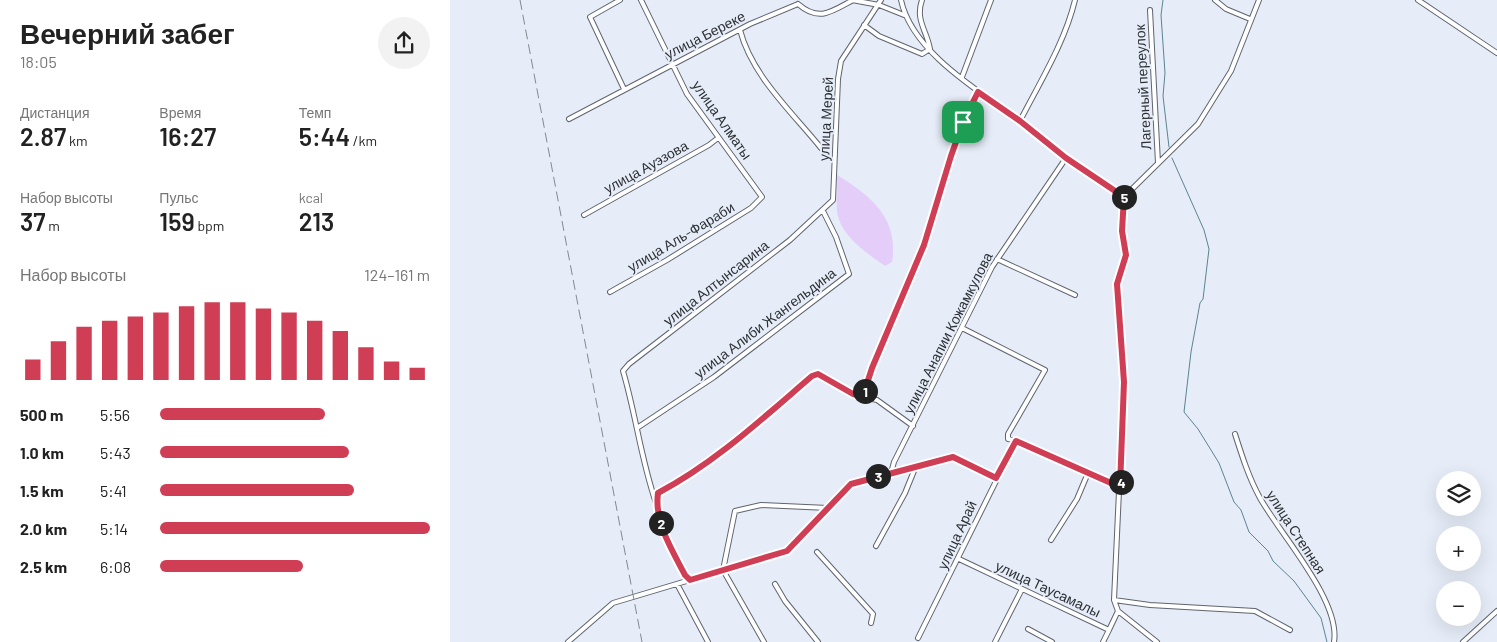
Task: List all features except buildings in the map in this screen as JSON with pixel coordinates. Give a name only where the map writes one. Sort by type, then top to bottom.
[{"type":"street","points":[[620,0],[590,17],[624,89]]},
{"type":"street","name":"улица Алматы","points":[[641,0],[688,94],[762,197]]},
{"type":"street","points":[[798,2],[808,13],[822,15],[853,0],[879,5],[904,15]]},
{"type":"street","name":"улица Мерей","points":[[823,211],[833,200],[837,88],[841,61],[881,0]]},
{"type":"street","points":[[901,0],[904,15],[921,40],[978,92],[1020,121],[1066,158],[1124,197]]},
{"type":"street","points":[[922,0],[918,10],[921,28],[928,38],[930,49]]},
{"type":"street","points":[[962,77],[991,0]]},
{"type":"street","points":[[1020,121],[1062,37],[1074,10],[1075,0]]},
{"type":"street","points":[[1215,0],[1226,9],[1250,19]]},
{"type":"street","points":[[1156,642],[1118,611],[1114,600],[1124,382],[1117,284],[1126,255],[1122,231],[1124,197],[1178,145],[1201,118],[1231,71],[1259,0]]},
{"type":"street","points":[[1418,0],[1497,53]]},
{"type":"street","name":"улица Береке","points":[[569,118],[798,2]]},
{"type":"street","name":"Лагерный переулок","points":[[1150,10],[1158,163]]},
{"type":"street","points":[[864,25],[879,36],[922,54],[930,49]]},
{"type":"street","points":[[740,30],[751,59],[770,88],[821,148]]},
{"type":"street","points":[[863,396],[868,379],[924,245],[963,122],[978,92]]},
{"type":"street","name":"улица Ауэзова","points":[[584,215],[709,145],[718,138]]},
{"type":"street","name":"улица Анапии Кожамкулова","points":[[891,473],[894,462],[997,259],[1066,158]]},
{"type":"street","name":"улица Аль-Фараби","points":[[610,292],[667,260],[750,208],[762,197]]},
{"type":"street","name":"улица Алтынсарина","points":[[637,428],[623,371],[629,364],[790,240],[823,211]]},
{"type":"street","name":"улица Алиби Жангельдина","points":[[637,428],[714,377],[835,283],[844,279],[848,274],[836,237],[823,211]]},
{"type":"street","points":[[997,259],[1075,295]]},
{"type":"street","points":[[962,328],[1045,370],[1007,438],[1120,487]]},
{"type":"street","points":[[656,504],[658,493],[676,483],[741,437],[812,376],[818,374],[853,394],[878,400],[893,409],[913,426]]},
{"type":"street","points":[[637,428],[646,473],[663,529],[685,575],[690,580]]},
{"type":"street","name":"улица Степная","points":[[1235,434],[1251,480],[1261,500],[1318,586],[1329,610],[1335,636],[1334,642]]},
{"type":"street","name":"улица Арай","points":[[918,638],[959,559],[996,478],[1016,441]]},
{"type":"street","points":[[568,642],[613,603],[787,551],[851,484],[953,457],[996,478]]},
{"type":"street","points":[[876,546],[905,493],[916,466]]},
{"type":"street","points":[[1050,540],[1078,499],[1088,473]]},
{"type":"street","points":[[764,642],[723,570],[735,511],[761,505],[828,508]]},
{"type":"street","points":[[818,552],[873,614],[871,623]]},
{"type":"street","name":"улица Таусамалы","points":[[959,559],[1109,630],[1118,611]]},
{"type":"street","points":[[677,584],[708,642]]},
{"type":"street","points":[[775,584],[785,601],[818,642]]},
{"type":"street","points":[[995,642],[1022,589]]},
{"type":"street","name":"улица Таусамалы","points":[[1114,600],[1150,605],[1255,611],[1290,630]]},
{"type":"street","points":[[1463,642],[1497,611]]},
{"type":"street","points":[[1028,629],[1052,642]]},
{"type":"street","points":[[1103,642],[1109,630]]},
{"type":"shaded area","points":[[837,175],[871,200],[887,221],[893,246],[892,262],[885,266],[855,243],[843,228],[837,211]]},
{"type":"waterway","points":[[1163,0],[1161,15],[1165,73],[1163,96],[1169,147]]},
{"type":"waterway","points":[[1172,158],[1204,230],[1209,249],[1203,299],[1200,303],[1191,352],[1184,412],[1198,429],[1219,463],[1234,502],[1241,510],[1249,532],[1268,551],[1273,561],[1294,581],[1321,618],[1327,642]]},
{"type":"railway","points":[[520,0],[642,642]]},
{"type":"route","points":[[978,92],[1020,121],[1066,158],[1124,197],[1122,231],[1126,255],[1117,284],[1124,382],[1120,487],[1016,441],[996,478],[953,457],[851,484],[787,551],[690,580],[685,575],[663,529],[656,504],[658,493],[676,483],[741,437],[812,376],[818,374],[853,394],[863,396],[872,368],[924,245],[963,122],[978,92]]}]
